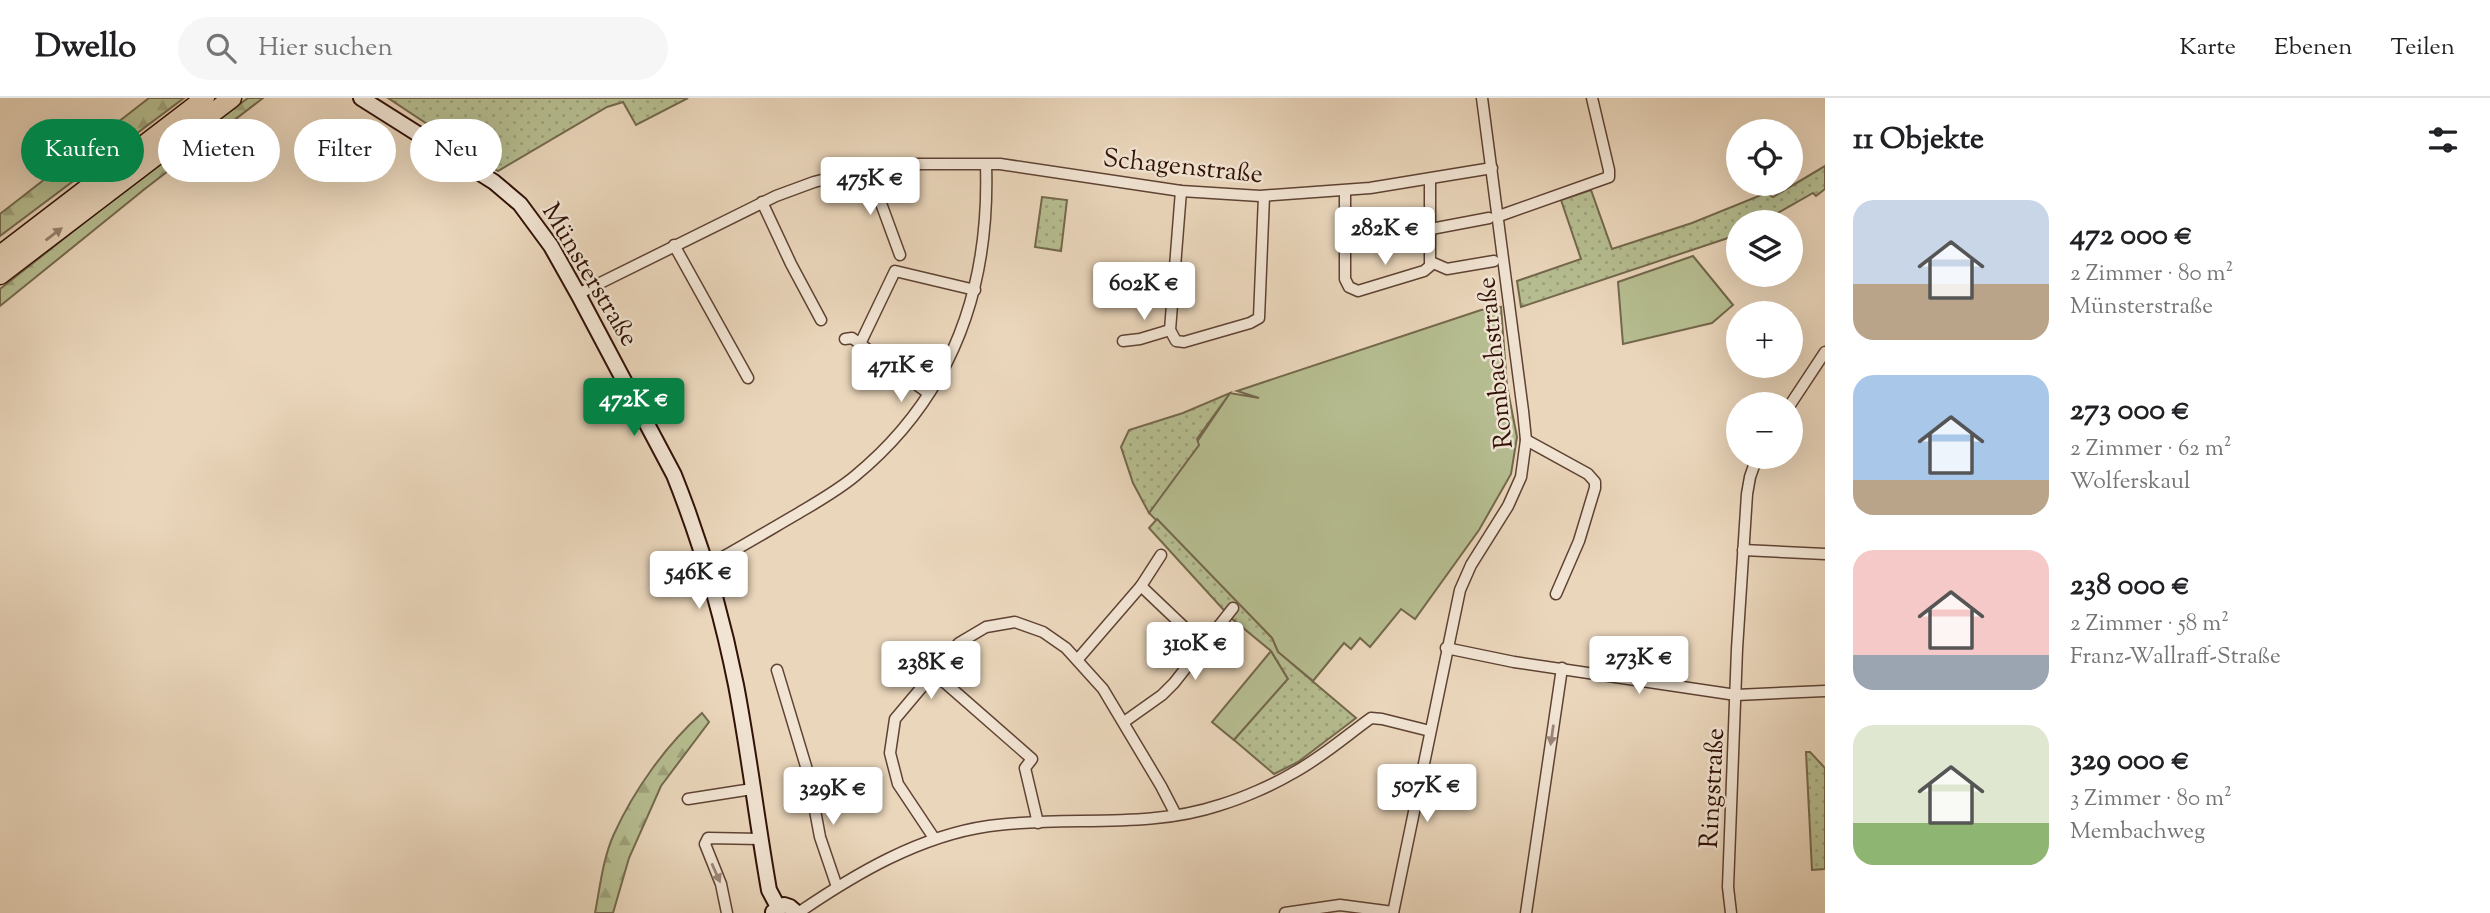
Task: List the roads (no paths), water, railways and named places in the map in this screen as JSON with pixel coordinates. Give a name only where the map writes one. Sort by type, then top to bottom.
[{"type":"highway","points":[[0,255],[205,98]]},
{"type":"highway","points":[[0,275],[232,98]]},
{"type":"street","name":"Münsterstraße","points":[[361,98],[494,182],[520,204],[551,246],[578,293],[674,475],[686,506],[736,684],[769,890],[775,910],[790,907],[797,913]]},
{"type":"street","name":"Rombachstraße","points":[[1393,912],[1460,590],[1468,569],[1517,489],[1524,466],[1526,440],[1494,217],[1492,168],[1482,98]]},
{"type":"street","points":[[1431,229],[1494,217],[1609,177],[1592,98]]},
{"type":"street","name":"Schagenstraße","points":[[578,293],[762,202],[811,183],[868,168],[914,164],[986,165],[1042,169],[1181,191],[1264,196],[1345,191],[1430,180],[1492,168]]},
{"type":"street","points":[[705,567],[814,504],[856,475],[889,444],[928,393],[955,346],[975,290],[984,246],[986,165]]},
{"type":"street","points":[[868,168],[900,255]]},
{"type":"street","points":[[1345,191],[1345,279],[1349,287],[1363,290],[1424,271],[1431,262],[1430,180]]},
{"type":"street","points":[[1181,191],[1170,330],[1176,341],[1184,342],[1259,318],[1264,196]]},
{"type":"street","points":[[762,202],[821,320]]},
{"type":"street","points":[[674,245],[748,378]]},
{"type":"street","points":[[1431,262],[1447,269],[1494,261]]},
{"type":"street","points":[[860,344],[895,271],[975,290]]},
{"type":"street","points":[[1123,341],[1170,330]]},
{"type":"street","points":[[845,339],[852,338],[928,393]]},
{"type":"street","points":[[1799,392],[1825,352]]},
{"type":"street","points":[[1526,440],[1587,474],[1595,482],[1579,541],[1556,594]]},
{"type":"street","name":"Ringstraße","points":[[1731,913],[1728,887],[1736,695],[1747,494],[1752,469]]},
{"type":"street","points":[[1743,550],[1825,554]]},
{"type":"street","points":[[1077,659],[1141,586],[1161,555]]},
{"type":"street","points":[[1141,586],[1204,646]]},
{"type":"street","points":[[1124,722],[1162,695],[1233,608]]},
{"type":"street","points":[[934,838],[898,784],[890,752],[895,719],[959,643],[986,627],[1014,622],[1043,632],[1077,659],[1103,689],[1176,815]]},
{"type":"street","points":[[1446,648],[1514,662],[1736,695],[1825,691]]},
{"type":"street","points":[[1526,913],[1562,668]]},
{"type":"street","points":[[777,670],[808,773],[820,837],[838,887]]},
{"type":"street","points":[[935,674],[1032,759],[1025,768],[1038,822]]},
{"type":"street","points":[[797,913],[889,859],[934,838],[988,826],[1038,822],[1120,822],[1176,815],[1220,805],[1293,774],[1371,718],[1430,730]]},
{"type":"street","points":[[688,799],[752,789]]},
{"type":"street","points":[[727,913],[721,884],[705,844],[708,838],[760,839]]},
{"type":"street","points":[[1285,913],[1340,905],[1393,912]]}]
